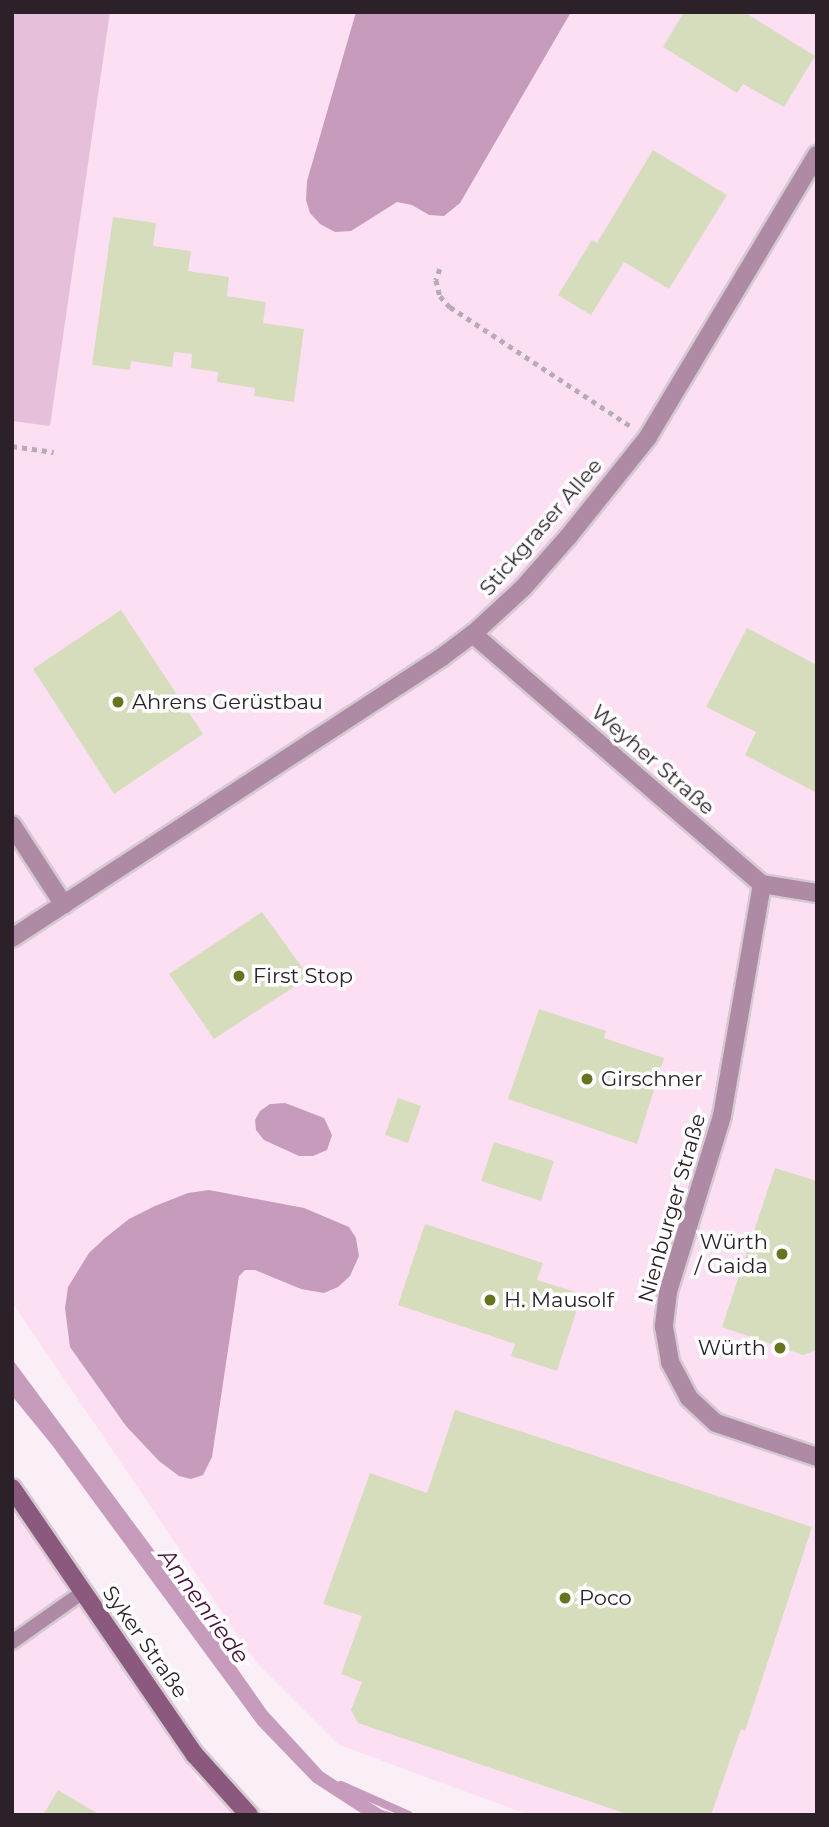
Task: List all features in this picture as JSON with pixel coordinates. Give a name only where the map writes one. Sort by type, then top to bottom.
[{"type":"main road","name":"Syker Straße","points":[[12,1488],[195,1755],[244,1813]]},
{"type":"street","name":"Stickgraser Allee","points":[[12,938],[473,634],[523,588],[568,537],[648,437],[817,155]]},
{"type":"street","name":"Weyher Straße","points":[[473,634],[762,884]]},
{"type":"street","points":[[12,825],[64,905]]},
{"type":"street","points":[[762,884],[817,893]]},
{"type":"street","name":"Nienburger Straße","points":[[762,884],[722,1116],[668,1292],[664,1327],[670,1362],[689,1398],[716,1423],[817,1457]]},
{"type":"lane","points":[[12,1642],[83,1592]]},
{"type":"path","points":[[440,269],[436,280],[440,296],[450,307],[648,437]]},
{"type":"path","points":[[12,446],[54,452]]},
{"type":"shaded area","points":[[12,12],[817,12],[817,1815],[529,1815],[339,1745],[256,1662],[12,1302]]},
{"type":"shaded area","points":[[12,12],[110,12],[50,426],[12,421]]},
{"type":"shaded area","points":[[356,12],[571,12],[460,203],[444,216],[429,215],[412,205],[397,202],[351,231],[335,232],[320,224],[310,213],[306,200],[307,181]]},
{"type":"shaded area","points":[[285,1103],[324,1118],[332,1135],[327,1150],[313,1156],[299,1156],[264,1140],[256,1130],[255,1120],[260,1111],[270,1104]]},
{"type":"shaded area","points":[[209,1190],[304,1208],[349,1227],[356,1238],[359,1256],[350,1276],[338,1287],[324,1293],[301,1289],[255,1270],[245,1270],[239,1276],[212,1457],[203,1475],[191,1479],[179,1476],[159,1461],[126,1426],[70,1347],[65,1308],[68,1287],[89,1253],[105,1238],[129,1219],[155,1206],[188,1193]]},
{"type":"shaded area","points":[[12,1359],[156,1553],[267,1711],[323,1772],[382,1810],[399,1815],[364,1815],[313,1782],[258,1725],[52,1445],[12,1396]]},
{"type":"shaded area","points":[[12,1508],[200,1782],[276,1815],[12,1815]]},
{"type":"building","points":[[684,12],[744,12],[815,56],[784,107],[743,84],[737,93],[663,47]]},
{"type":"building","points":[[653,150],[727,195],[669,289],[624,262],[591,315],[558,295],[592,240],[597,243]]},
{"type":"building","points":[[113,217],[156,223],[153,246],[191,251],[188,271],[229,277],[227,296],[266,302],[263,323],[304,329],[294,402],[254,396],[255,388],[217,382],[218,372],[191,368],[192,354],[174,352],[172,367],[131,361],[130,370],[92,365]]},
{"type":"building","name":"Ahrens Gerüstbau","points":[[121,610],[203,734],[114,794],[33,669]]},
{"type":"building","points":[[747,628],[817,665],[817,793],[745,755],[756,732],[706,707]]},
{"type":"building","name":"First Stop","points":[[262,912],[309,977],[214,1039],[169,974]]},
{"type":"building","name":"Girschner","points":[[539,1009],[606,1031],[604,1038],[664,1058],[637,1144],[508,1099]]},
{"type":"building","points":[[398,1098],[421,1106],[408,1143],[385,1135]]},
{"type":"building","points":[[494,1142],[554,1161],[541,1201],[481,1181]]},
{"type":"building","name":"Würth / Gaida","points":[[775,1168],[817,1181],[817,1350],[803,1355],[722,1327]]},
{"type":"building","name":"H. Mausolf","points":[[425,1224],[543,1263],[537,1280],[582,1294],[557,1371],[511,1356],[515,1344],[398,1305]]},
{"type":"building","points":[[455,1410],[812,1527],[745,1731],[741,1729],[711,1815],[630,1815],[358,1723],[351,1710],[362,1682],[341,1674],[362,1616],[323,1604],[370,1473],[427,1493]]},
{"type":"building","points":[[58,1790],[100,1815],[43,1815]]},
{"type":"waterway","name":"Annenriede","points":[[341,1785],[409,1815]]},
{"type":"place","name":"Ahrens Gerüstbau","points":[[118,702]]},
{"type":"place","name":"First Stop","points":[[239,976]]},
{"type":"place","name":"Girschner","points":[[587,1079]]},
{"type":"place","name":"Würth / Gaida","points":[[782,1254]]},
{"type":"place","name":"H. Mausolf","points":[[490,1300]]},
{"type":"place","name":"Würth","points":[[780,1348]]},
{"type":"place","name":"Poco","points":[[565,1598]]}]
